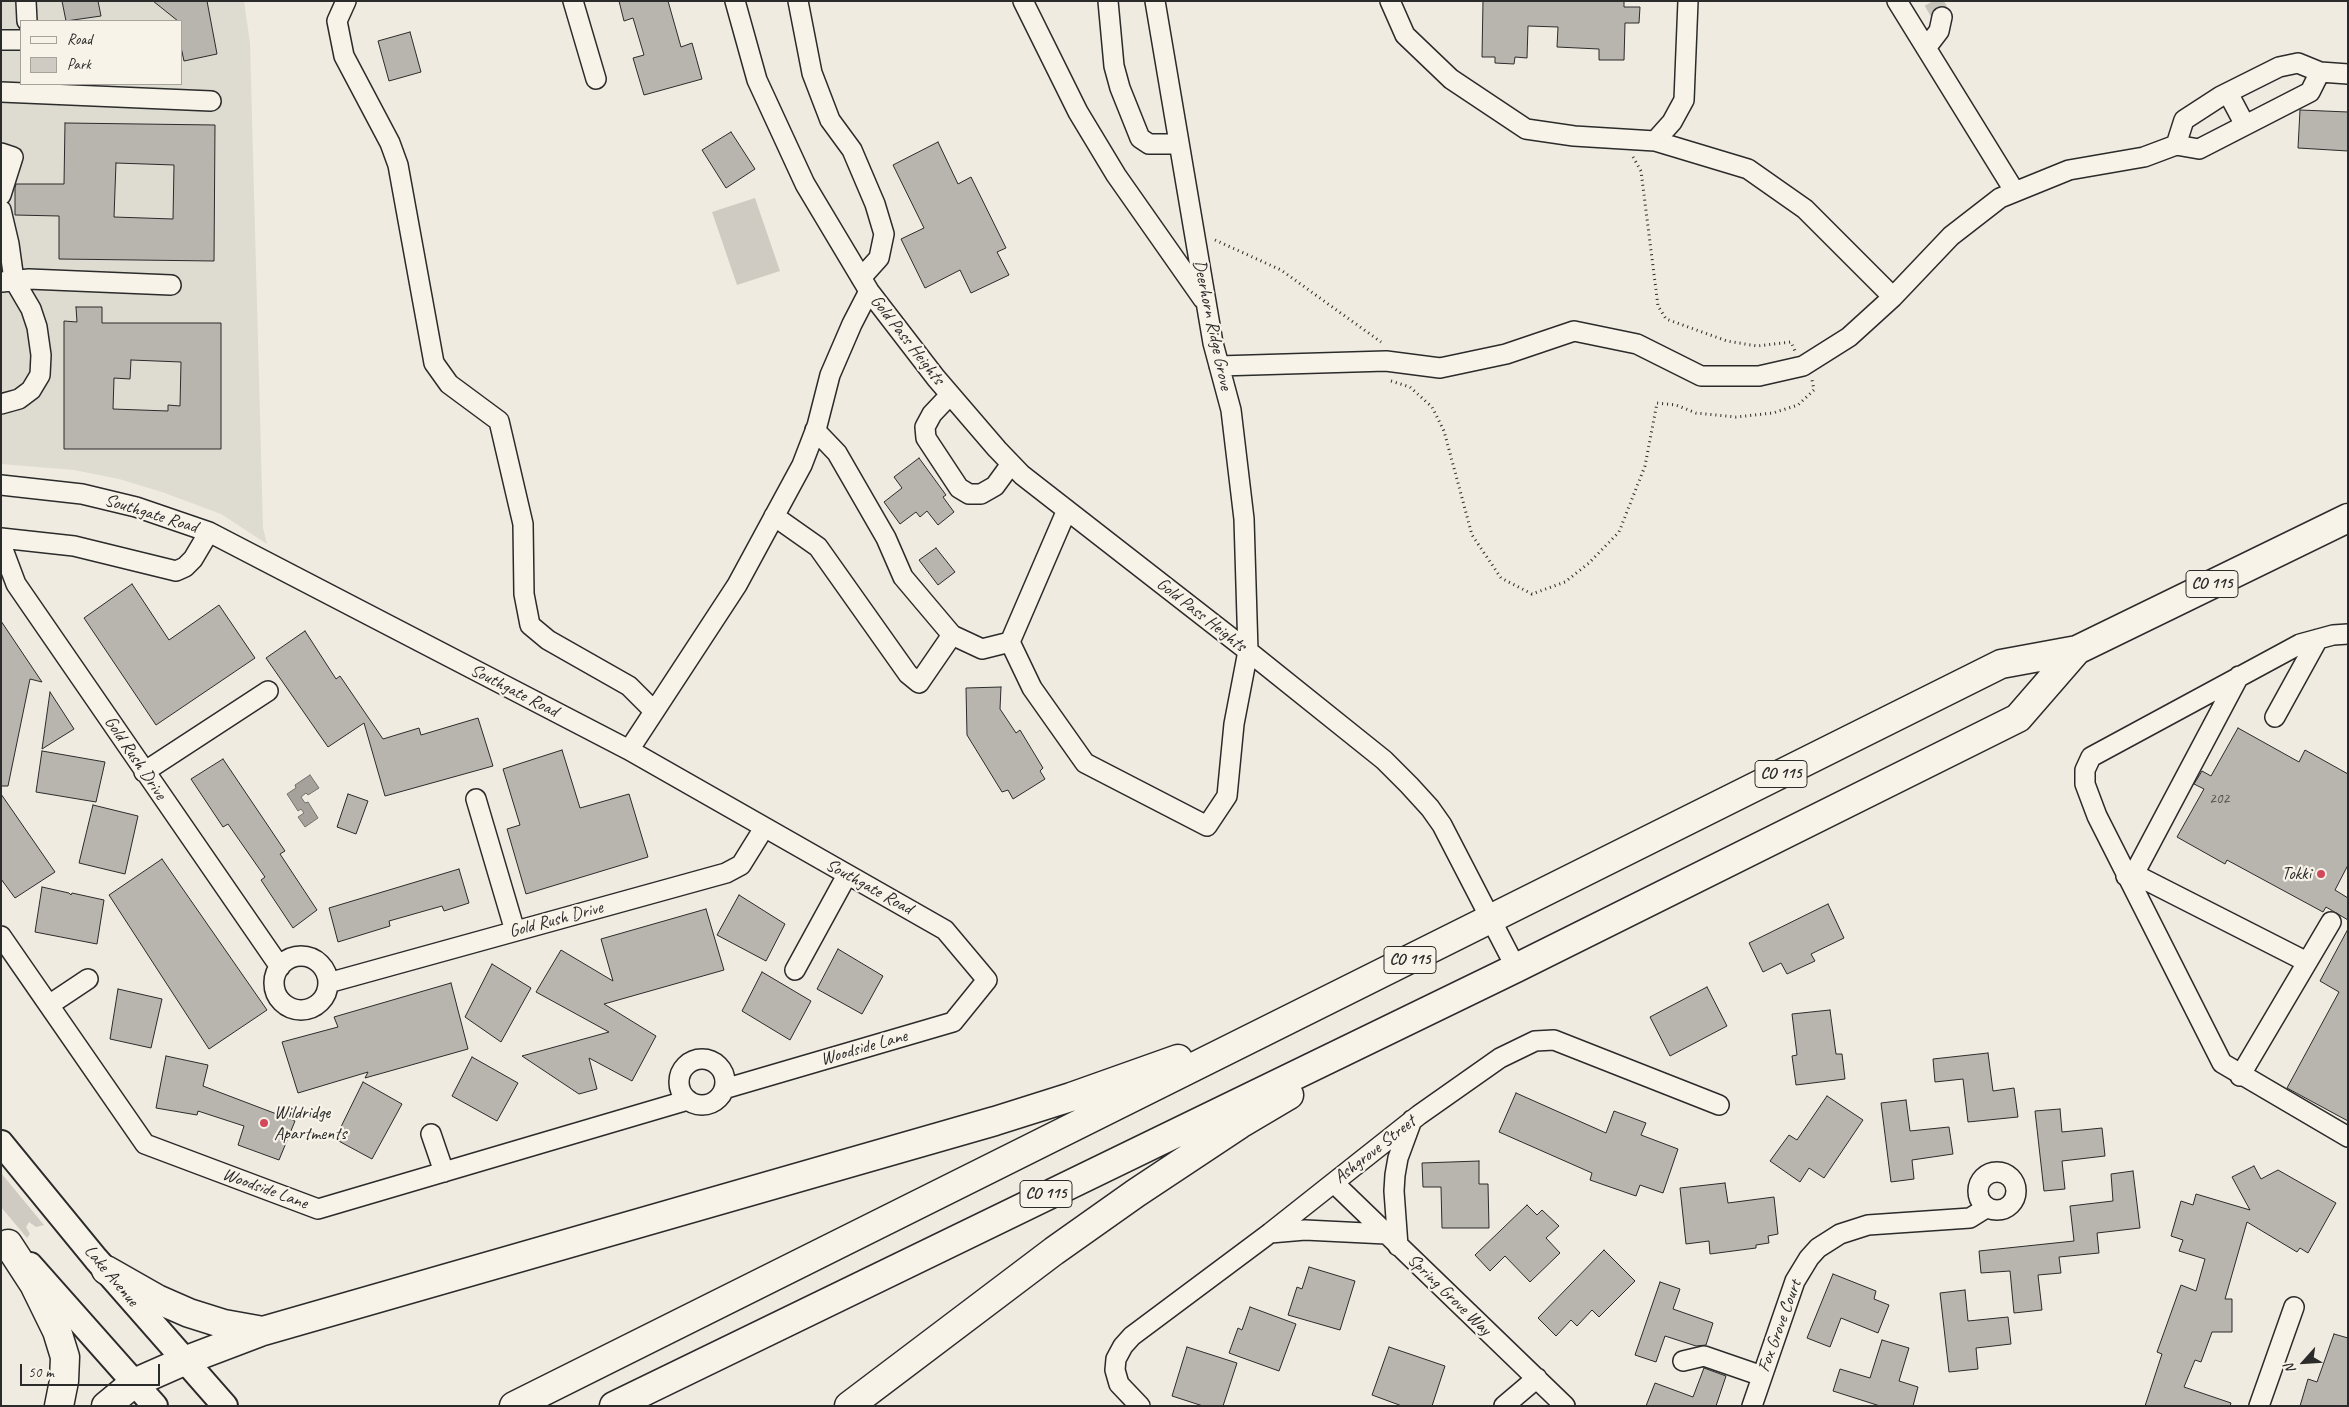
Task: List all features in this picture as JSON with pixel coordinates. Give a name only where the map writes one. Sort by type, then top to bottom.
[{"type":"highway","name":"CO 115","points":[[514,1406],[2001,664],[2077,650],[2348,518]]},
{"type":"highway","name":"CO 115","points":[[614,1406],[1516,968],[2018,718],[2077,650]]},
{"type":"highway","points":[[849,1406],[1054,1251],[1136,1192],[1240,1124],[1479,986]]},
{"type":"highway","points":[[106,1406],[134,1383],[184,1361],[263,1331],[1071,1098],[1328,1001]]},
{"type":"highway","points":[[5,1240],[34,1284],[57,1331],[65,1357],[64,1380],[59,1406]]},
{"type":"highway","points":[[106,1270],[157,1299],[189,1312],[224,1324],[263,1331]]},
{"type":"main road","name":"Lake Avenue","points":[[1,1143],[106,1270],[225,1406]]},
{"type":"main road","points":[[5,1240],[40,1276],[155,1406]]},
{"type":"street","points":[[26,1],[27,20]]},
{"type":"street","points":[[346,1],[337,20],[344,56],[390,143],[398,165],[434,363],[449,384],[499,421],[523,524],[524,594],[530,625],[548,640],[629,686],[654,711]]},
{"type":"street","points":[[573,1],[596,79]]},
{"type":"street","name":"Gold Pass Heights","points":[[735,1],[757,80],[805,184],[865,285],[950,394],[1011,464],[1066,512],[1248,651],[1384,760],[1410,785],[1440,822],[1516,968]]},
{"type":"street","name":"Gold Pass Heights","points":[[798,1],[812,73],[830,120],[852,150],[875,204],[884,234],[879,258],[865,285]]},
{"type":"street","points":[[1024,1],[1088,128],[1116,176],[1207,304]]},
{"type":"street","points":[[1108,1],[1114,66],[1120,88],[1140,138],[1149,144],[1179,144]]},
{"type":"street","name":"Deerhorn Ridge Grove","points":[[1010,642],[1032,688],[1085,763],[1207,826],[1228,796],[1234,724],[1248,651],[1244,519],[1231,410],[1219,366],[1207,304],[1155,1]]},
{"type":"street","points":[[1390,1],[1405,36],[1451,79],[1526,129],[1574,136],[1622,137],[1655,141],[1748,169],[1805,210],[1892,297]]},
{"type":"street","points":[[1655,141],[1672,122],[1684,100],[1688,1]]},
{"type":"street","points":[[1897,1],[2016,192]]},
{"type":"street","points":[[1926,48],[1939,31],[1942,17]]},
{"type":"street","points":[[1,40],[20,40]]},
{"type":"street","points":[[2176,144],[2184,120],[2228,93],[2278,67],[2298,63],[2320,72],[2348,74]]},
{"type":"street","points":[[1219,366],[1386,361],[1440,368],[1506,354],[1574,332],[1637,344],[1701,376],[1759,376],[1803,366],[1849,336],[1892,297],[1951,236],[2000,198],[2069,170],[2144,157],[2176,144],[2200,149],[2310,92],[2320,72]]},
{"type":"street","points":[[1,92],[211,101]]},
{"type":"street","points":[[2228,93],[2245,125]]},
{"type":"street","points":[[1,153],[13,157],[1,195]]},
{"type":"street","points":[[1,210],[9,244],[7,281],[30,309],[36,327],[40,355],[40,375],[31,390],[19,399],[1,404]]},
{"type":"street","points":[[7,281],[29,279],[171,285]]},
{"type":"street","points":[[629,750],[736,585],[802,465],[815,430],[830,375],[852,324],[865,285]]},
{"type":"street","points":[[950,394],[932,414],[925,427],[926,438],[960,488],[969,494],[981,494],[995,486],[1011,464]]},
{"type":"street","points":[[815,430],[837,453],[886,538],[903,577],[952,635],[982,648],[1010,642],[1066,512]]},
{"type":"street","name":"Southgate Road","points":[[1,485],[82,494],[136,506],[209,532],[629,750],[945,930],[987,980]]},
{"type":"street","points":[[774,516],[818,547],[908,674],[919,683],[952,635]]},
{"type":"street","points":[[1,538],[74,546],[167,571],[176,571],[185,567],[192,559],[209,532]]},
{"type":"street","name":"Gold Rush Drive","points":[[1,544],[16,584],[280,967]]},
{"type":"street","points":[[2348,634],[2300,644],[2091,757],[2085,770],[2085,784],[2097,816],[2130,875],[2222,1063],[2240,1076],[2348,1137]]},
{"type":"street","points":[[2275,717],[2318,639]]},
{"type":"street","points":[[2130,875],[2239,676]]},
{"type":"street","points":[[144,772],[268,691]]},
{"type":"street","points":[[476,799],[515,931]]},
{"type":"street","name":"Gold Rush Drive","points":[[328,983],[726,873],[741,865],[764,828]]},
{"type":"street","points":[[795,970],[847,875]]},
{"type":"street","points":[[2130,875],[2307,962]]},
{"type":"street","points":[[2240,1076],[2331,922]]},
{"type":"street","name":"Woodside Lane","points":[[1,936],[145,1144],[318,1209],[688,1100]]},
{"type":"street","points":[[304,956],[313,958],[324,968],[328,983],[326,992],[319,1003],[311,1008],[296,1009],[282,1002],[277,994],[274,983],[280,967],[295,957],[304,956]]},
{"type":"street","points":[[49,1005],[88,979]]},
{"type":"street","name":"Woodside Lane","points":[[724,1089],[953,1022],[987,980]]},
{"type":"street","name":"Ashgrove Street","points":[[1140,1406],[1119,1384],[1115,1370],[1116,1359],[1122,1346],[1132,1336],[1270,1233],[1412,1120],[1500,1058],[1535,1041],[1544,1039],[1554,1040],[1719,1105]]},
{"type":"street","points":[[709,1059],[719,1066],[723,1072],[724,1089],[721,1095],[712,1103],[695,1104],[688,1100],[679,1088],[678,1080],[681,1070],[694,1060],[709,1059]]},
{"type":"street","points":[[1270,1233],[1305,1230],[1392,1240],[1395,1175],[1398,1158],[1412,1120]]},
{"type":"street","points":[[431,1134],[444,1172]]},
{"type":"street","name":"Spring Grove Way","points":[[1334,1182],[1565,1406]]},
{"type":"street","name":"Fox Grove Court","points":[[1752,1406],[1795,1281],[1808,1258],[1828,1240],[1868,1224],[1970,1218],[1986,1208]]},
{"type":"street","points":[[2259,1406],[2294,1307]]},
{"type":"street","points":[[1683,1362],[1704,1356],[1762,1376]]},
{"type":"street","points":[[1504,1406],[1536,1378]]},
{"type":"path","points":[[1194,230],[1281,270],[1384,344],[1388,375],[1392,382],[1410,387],[1432,407],[1444,431],[1472,535],[1501,578],[1532,594],[1565,582],[1589,563],[1619,532],[1646,466],[1657,403],[1676,405],[1696,413],[1736,417],[1773,413],[1798,405],[1814,390],[1812,380],[1790,342],[1757,346],[1727,341],[1666,319],[1658,306],[1641,171],[1622,137]]},
{"type":"shaded area","points":[[1,1],[244,1],[250,43],[263,528],[267,544],[221,514],[162,492],[119,479],[74,470],[1,464]]},
{"type":"shaded area","points":[[310,775],[319,788],[301,797],[305,803],[308,802],[318,818],[305,827],[298,817],[304,813],[301,809],[298,811],[287,794],[296,788],[295,785]]},
{"type":"green space","points":[[755,198],[780,271],[737,285],[712,212]]},
{"type":"green space","points":[[1,1173],[44,1225],[36,1227],[29,1222],[26,1227],[30,1234],[27,1238],[1,1207]]},
{"type":"building","points":[[62,1],[98,1],[101,16],[66,20]]},
{"type":"building","points":[[153,1],[207,1],[217,54],[184,61],[182,52],[182,20],[177,20]]},
{"type":"building","points":[[619,1],[668,1],[681,47],[692,43],[702,79],[644,95],[633,58],[644,55],[633,18],[624,21]]},
{"type":"building","points":[[1483,1],[1624,1],[1624,7],[1640,7],[1639,23],[1625,23],[1624,60],[1599,60],[1599,49],[1557,47],[1558,27],[1528,26],[1527,58],[1515,57],[1514,64],[1495,63],[1495,57],[1482,57]]},
{"type":"building","points":[[410,32],[421,72],[389,81],[378,41]]},
{"type":"building","points":[[2300,110],[2348,112],[2348,151],[2298,148]]},
{"type":"building","points":[[65,123],[215,125],[214,261],[59,259],[59,216],[15,215],[15,188],[16,184],[64,184]],"holes":[[[116,163],[174,165],[173,219],[114,217]]]},
{"type":"building","points":[[731,132],[755,169],[726,188],[702,150]]},
{"type":"building","points":[[938,142],[958,184],[971,177],[1006,248],[997,252],[1009,275],[971,293],[960,270],[925,288],[901,239],[924,228],[893,165]]},
{"type":"building","points":[[76,307],[102,307],[102,323],[221,323],[221,449],[64,449],[64,321],[77,322]],"holes":[[[131,360],[181,362],[180,406],[168,405],[168,411],[113,409],[114,378],[130,379]]]},
{"type":"building","points":[[919,458],[946,495],[943,497],[954,512],[938,525],[927,511],[920,517],[916,512],[900,524],[884,502],[902,488],[894,477]]},
{"type":"building","points":[[936,548],[955,572],[938,585],[919,560]]},
{"type":"building","points":[[132,584],[169,640],[219,605],[255,658],[156,725],[84,618]]},
{"type":"building","points":[[1,621],[42,682],[30,679],[8,786],[1,786]]},
{"type":"building","points":[[305,631],[336,679],[340,676],[383,739],[419,728],[421,735],[478,718],[493,766],[385,796],[364,723],[328,747],[266,658]]},
{"type":"building","points":[[1001,687],[1000,709],[1016,733],[1020,730],[1043,768],[1040,771],[1045,779],[1013,799],[1008,790],[1002,792],[967,735],[966,688]]},
{"type":"building","points":[[50,692],[74,729],[42,749]]},
{"type":"building","points":[[2238,728],[2299,762],[2305,750],[2348,774],[2348,865],[2335,890],[2348,898],[2348,920],[2326,907],[2323,912],[2227,860],[2225,864],[2177,837],[2204,789],[2194,784],[2202,771],[2211,776]]},
{"type":"building","points":[[562,750],[580,808],[629,794],[648,857],[526,894],[507,829],[520,825],[503,769]]},
{"type":"building","points":[[42,751],[105,762],[96,802],[36,792]]},
{"type":"building","points":[[223,759],[285,851],[280,854],[317,910],[293,928],[261,880],[265,877],[228,824],[223,827],[191,779]]},
{"type":"building","points":[[1,794],[55,872],[15,898],[1,879]]},
{"type":"building","points":[[348,794],[368,801],[356,834],[337,827]]},
{"type":"building","points":[[93,805],[138,816],[125,874],[79,863]]},
{"type":"building","points":[[162,859],[267,1010],[209,1049],[109,895]]},
{"type":"building","points":[[459,869],[469,903],[444,911],[442,906],[389,921],[390,926],[338,942],[329,908]]},
{"type":"building","points":[[42,887],[71,895],[72,893],[104,900],[97,944],[35,932]]},
{"type":"building","points":[[739,895],[785,924],[766,961],[717,935]]},
{"type":"building","points":[[1828,904],[1844,938],[1811,954],[1815,961],[1787,974],[1781,963],[1763,972],[1749,943]]},
{"type":"building","points":[[706,909],[724,970],[604,1004],[656,1036],[632,1081],[589,1058],[597,1089],[579,1094],[522,1056],[609,1032],[536,992],[561,950],[613,981],[601,939]]},
{"type":"building","points":[[2348,929],[2348,1121],[2287,1088],[2339,992],[2320,981]]},
{"type":"building","points":[[838,949],[883,976],[862,1014],[817,989]]},
{"type":"building","points":[[492,964],[531,988],[501,1042],[465,1017]]},
{"type":"building","points":[[762,972],[811,1001],[790,1040],[742,1011]]},
{"type":"building","points":[[451,983],[468,1049],[365,1078],[368,1072],[298,1093],[282,1042],[338,1027],[334,1017]]},
{"type":"building","points":[[1707,987],[1727,1026],[1670,1056],[1650,1017]]},
{"type":"building","points":[[118,989],[162,999],[151,1048],[110,1039]]},
{"type":"building","points":[[1830,1010],[1836,1054],[1842,1054],[1845,1079],[1796,1085],[1792,1056],[1797,1055],[1792,1014]]},
{"type":"building","points":[[1988,1053],[1993,1091],[2014,1088],[2018,1117],[1968,1122],[1963,1079],[1935,1082],[1933,1059]]},
{"type":"building","points":[[166,1056],[208,1065],[203,1086],[295,1121],[279,1160],[238,1145],[244,1126],[198,1111],[197,1115],[156,1108]]},
{"type":"building","points":[[472,1057],[518,1083],[497,1121],[452,1096]]},
{"type":"building","points":[[363,1082],[402,1104],[372,1159],[335,1139]]},
{"type":"building","points":[[1516,1093],[1606,1133],[1614,1111],[1646,1123],[1641,1135],[1678,1149],[1663,1193],[1640,1185],[1636,1196],[1590,1180],[1592,1173],[1499,1132]]},
{"type":"building","points":[[1827,1096],[1863,1120],[1824,1178],[1809,1168],[1800,1182],[1770,1161],[1789,1135],[1797,1140]]},
{"type":"building","points":[[1906,1100],[1910,1131],[1949,1127],[1953,1154],[1912,1160],[1914,1179],[1891,1182],[1881,1103]]},
{"type":"building","points":[[2060,1109],[2062,1132],[2102,1128],[2105,1156],[2062,1161],[2065,1189],[2044,1191],[2035,1111]]},
{"type":"building","points":[[1479,1161],[1479,1184],[1488,1184],[1489,1228],[1442,1228],[1441,1187],[1423,1187],[1422,1163]]},
{"type":"building","points":[[2254,1166],[2261,1179],[2278,1170],[2336,1203],[2308,1253],[2300,1248],[2297,1252],[2247,1222],[2225,1299],[2232,1299],[2232,1332],[2212,1332],[2201,1362],[2195,1360],[2184,1387],[2231,1403],[2230,1406],[2145,1406],[2162,1354],[2157,1352],[2181,1285],[2196,1291],[2205,1259],[2179,1251],[2183,1240],[2171,1236],[2181,1201],[2193,1205],[2196,1194],[2250,1210],[2232,1177]]},
{"type":"building","points":[[2133,1171],[2140,1228],[2097,1233],[2099,1253],[2059,1257],[2061,1273],[2038,1275],[2042,1310],[2014,1313],[2010,1271],[1981,1273],[1979,1251],[2074,1241],[2070,1206],[2113,1201],[2111,1174]]},
{"type":"building","points":[[1725,1183],[1728,1203],[1774,1197],[1778,1234],[1768,1236],[1769,1243],[1756,1245],[1756,1248],[1710,1254],[1709,1241],[1686,1244],[1680,1188]]},
{"type":"building","points":[[1527,1205],[1537,1215],[1542,1210],[1559,1226],[1546,1238],[1560,1253],[1530,1282],[1505,1256],[1490,1271],[1475,1255]]},
{"type":"building","points":[[1604,1250],[1635,1281],[1599,1317],[1592,1310],[1577,1326],[1571,1320],[1556,1336],[1538,1318]]},
{"type":"building","points":[[1309,1267],[1355,1281],[1340,1330],[1288,1315],[1297,1287],[1302,1289]]},
{"type":"building","points":[[1833,1274],[1876,1291],[1874,1299],[1889,1305],[1878,1333],[1841,1318],[1830,1347],[1807,1338]]},
{"type":"building","points":[[1660,1282],[1680,1289],[1673,1309],[1713,1323],[1706,1345],[1696,1346],[1665,1336],[1656,1362],[1635,1355]]},
{"type":"building","points":[[1965,1290],[1968,1321],[2008,1317],[2011,1344],[1976,1348],[1978,1369],[1949,1372],[1940,1293]]},
{"type":"building","points":[[1250,1307],[1296,1324],[1279,1371],[1229,1353],[1238,1328],[1242,1330]]},
{"type":"building","points":[[2334,1334],[2348,1338],[2348,1406],[2300,1406],[2308,1379],[2317,1382]]},
{"type":"building","points":[[1882,1340],[1909,1348],[1899,1381],[1918,1387],[1913,1406],[1880,1406],[1833,1391],[1840,1369],[1870,1378]]},
{"type":"building","points":[[1187,1347],[1237,1363],[1223,1406],[1203,1406],[1172,1396]]},
{"type":"building","points":[[1389,1347],[1445,1366],[1432,1406],[1402,1406],[1372,1395]]},
{"type":"building","points":[[1704,1368],[1726,1376],[1716,1406],[1646,1406],[1655,1383],[1693,1397]]},
{"type":"tunnel","points":[[1933,1],[1942,17]]},
{"type":"place","name":"Tokki","points":[[2321,874]]},
{"type":"place","name":"Wildridge Apartments","points":[[264,1123]]}]
